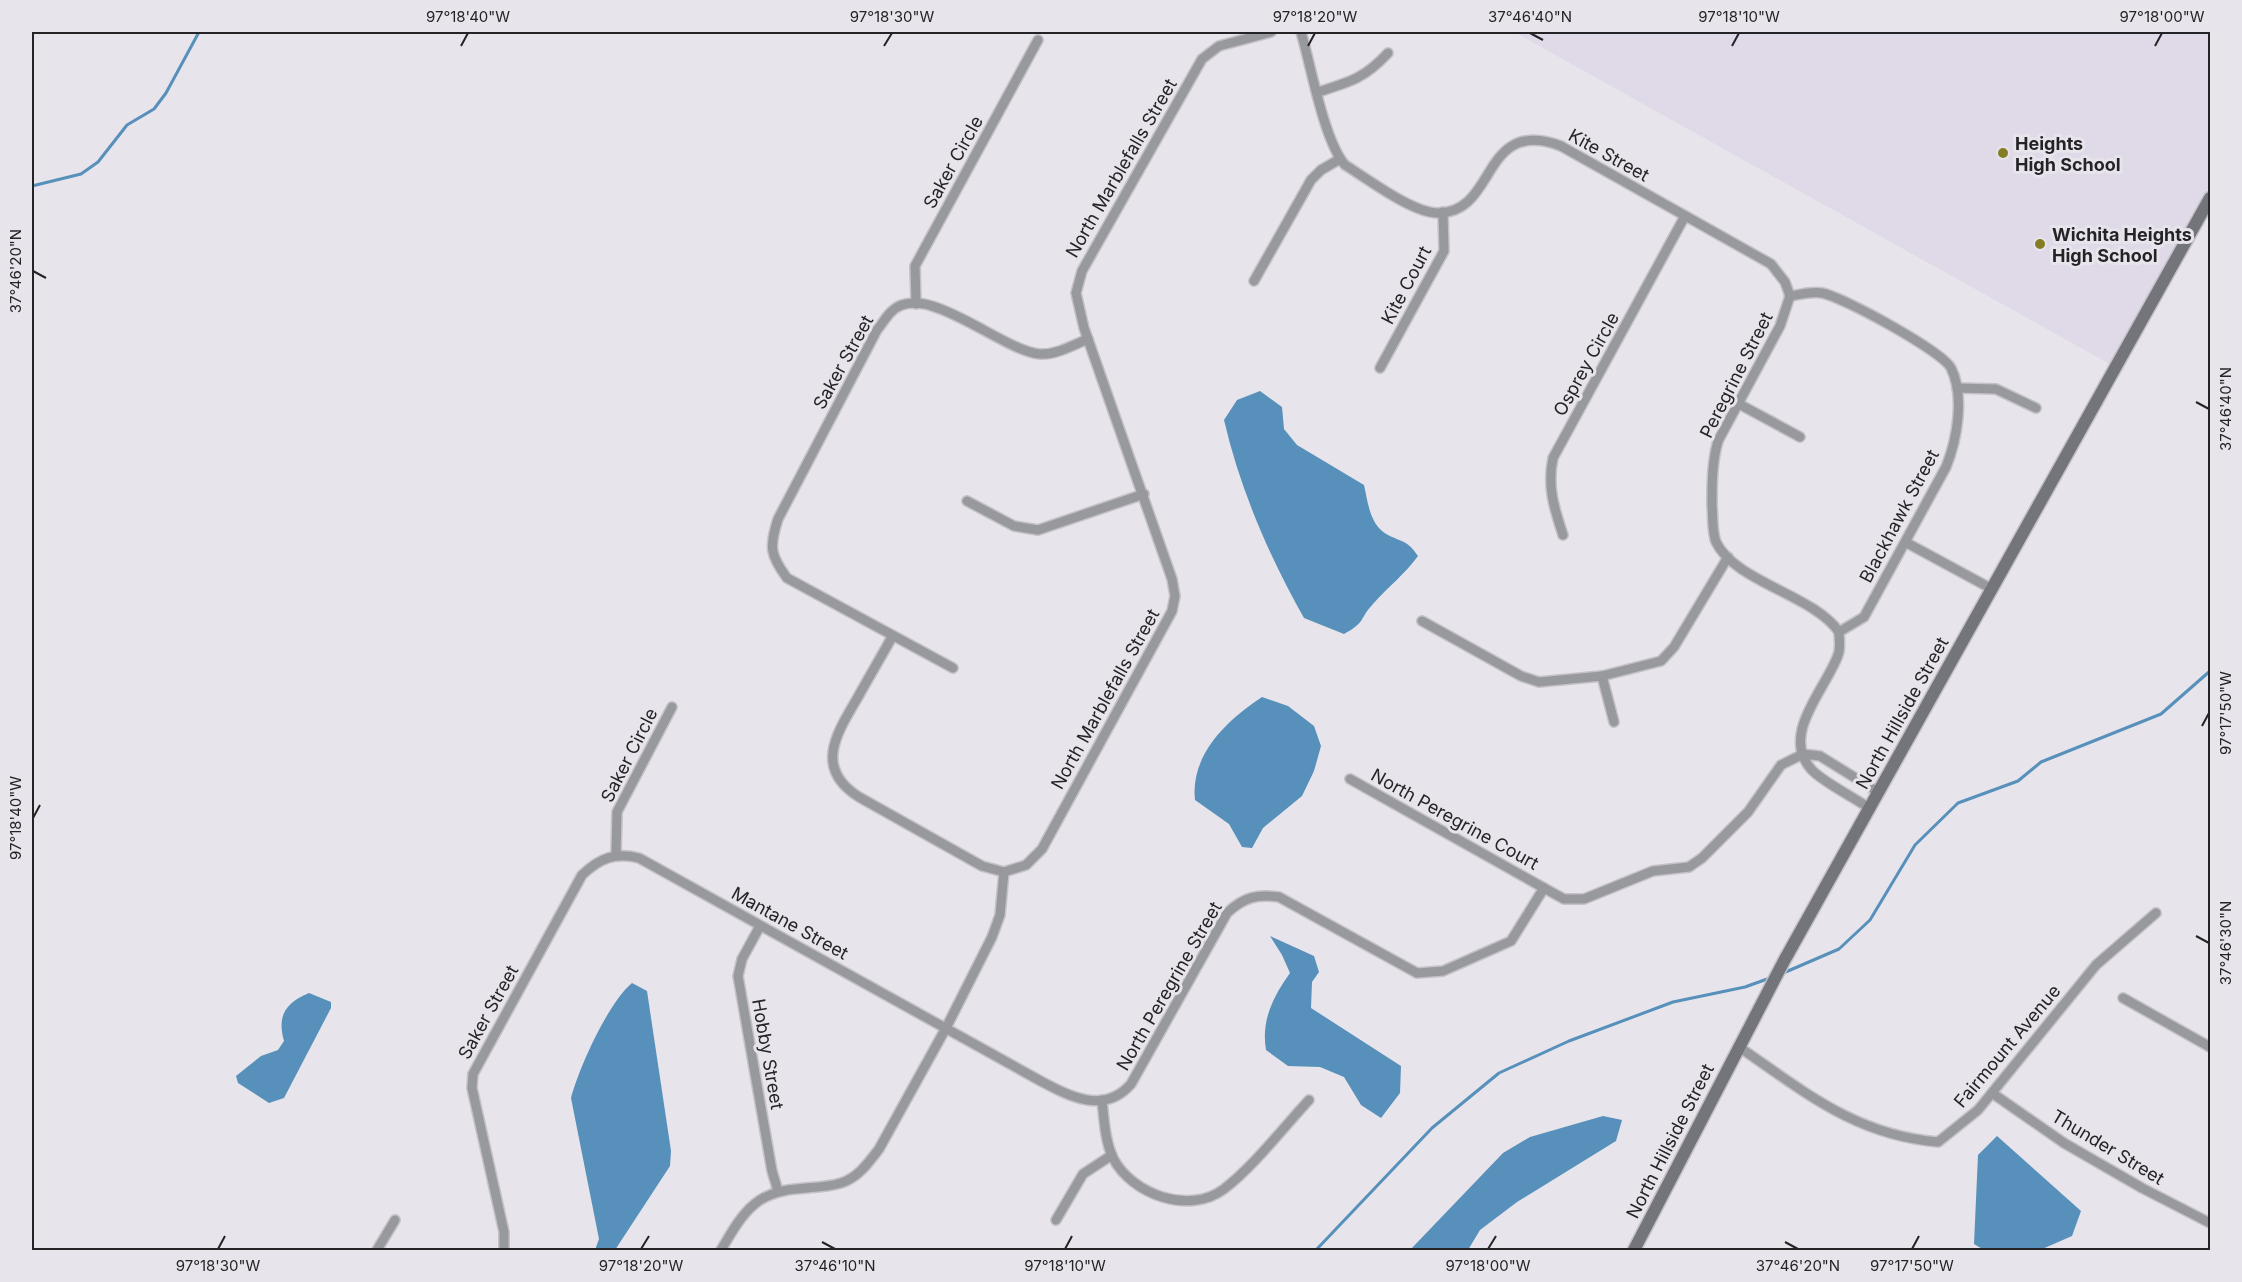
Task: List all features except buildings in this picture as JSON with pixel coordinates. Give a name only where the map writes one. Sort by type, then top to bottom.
[{"type":"main road","name":"North Hillside Street","points":[[1634,1251],[1784,961],[2211,198]]},
{"type":"street","name":"North Marblefalls Street","points":[[1004,872],[1026,865],[1042,849],[1172,611],[1174,587],[1144,494],[1076,302],[1082,271],[1199,64],[1219,46],[1271,32]]},
{"type":"street","points":[[1301,32],[1327,129],[1340,159],[1345,165],[1410,205],[1437,213],[1443,212]]},
{"type":"street","name":"Saker Circle","points":[[916,304],[915,266],[1038,40]]},
{"type":"street","points":[[1318,92],[1358,79],[1374,68],[1388,53]]},
{"type":"street","name":"Kite Street","points":[[1443,212],[1452,210],[1469,200],[1504,151],[1518,141],[1532,139],[1561,146],[1771,264],[1785,282],[1790,296]]},
{"type":"street","points":[[1254,281],[1311,180],[1321,170],[1340,159]]},
{"type":"street","name":"Kite Court","points":[[1380,368],[1444,251],[1443,212]]},
{"type":"street","name":"Osprey Circle","points":[[1563,535],[1551,495],[1550,475],[1553,458],[1685,216]]},
{"type":"street","name":"Blackhawk Street","points":[[1790,296],[1824,293],[1855,307],[1946,359],[1954,375],[1957,388],[1958,411],[1952,452],[1907,543],[1864,617],[1839,632]]},
{"type":"street","name":"Peregrine Street","points":[[1728,557],[1715,540],[1713,467],[1718,441],[1780,326],[1790,296]]},
{"type":"street","points":[[916,304],[934,305],[1028,352],[1053,352],[1088,339]]},
{"type":"street","name":"Saker Street","points":[[892,637],[787,578],[774,561],[771,541],[778,519],[877,330],[892,310],[916,304]]},
{"type":"street","points":[[1957,388],[1996,389],[2036,408]]},
{"type":"street","points":[[1739,404],[1800,437]]},
{"type":"street","points":[[967,501],[1014,526],[1038,530],[1144,494]]},
{"type":"street","points":[[1907,543],[1992,589]]},
{"type":"street","points":[[1422,621],[1521,676],[1539,682],[1602,676],[1661,661],[1674,647],[1728,557],[1823,616],[1839,632],[1839,652],[1803,726],[1799,740],[1811,770],[1869,808]]},
{"type":"street","points":[[721,1251],[742,1216],[760,1200],[778,1191],[842,1182],[868,1164],[879,1149],[946,1028],[996,928],[1001,909],[1004,872],[982,866],[859,797],[846,788],[837,776],[832,757],[836,737],[892,637],[954,668]]},
{"type":"street","points":[[1602,676],[1614,722]]},
{"type":"street","name":"Saker Circle","points":[[616,855],[617,812],[672,707]]},
{"type":"street","points":[[1544,888],[1564,899],[1584,899],[1653,871],[1689,867],[1702,858],[1748,812],[1781,765],[1803,754],[1820,756],[1878,792]]},
{"type":"street","name":"North Peregrine Court","points":[[1350,778],[1544,888]]},
{"type":"street","name":"Saker Street","points":[[504,1251],[504,1232],[472,1088],[473,1074],[582,874],[596,861],[616,855]]},
{"type":"street","name":"Mantane Street","points":[[616,855],[639,858],[1067,1095],[1082,1101],[1102,1100]]},
{"type":"street","name":"North Peregrine Street","points":[[1102,1100],[1122,1093],[1131,1084],[1227,913],[1245,899],[1256,895],[1279,897],[1417,973],[1430,974],[1500,948],[1511,941],[1544,888]]},
{"type":"street","name":"Fairmount Avenue","points":[[1739,1047],[1813,1098],[1866,1127],[1908,1139],[1938,1142],[1978,1110],[2096,965],[2156,914]]},
{"type":"street","name":"Hobby Street","points":[[760,926],[742,958],[738,976],[772,1171],[778,1191]]},
{"type":"street","points":[[2123,998],[2211,1047]]},
{"type":"street","name":"Thunder Street","points":[[1992,1093],[2064,1143],[2142,1188],[2211,1223]]},
{"type":"street","points":[[1102,1100],[1112,1155],[1126,1174],[1154,1193],[1172,1200],[1189,1201],[1223,1190],[1310,1100]]},
{"type":"street","points":[[1056,1220],[1083,1174],[1112,1155]]},
{"type":"street","points":[[377,1251],[395,1220]]},
{"type":"shaded area","name":"Wichita Heights High School","points":[[1514,32],[2210,32],[2210,197],[2117,368]]},
{"type":"water","points":[[1260,391],[1282,407],[1284,429],[1297,445],[1364,485],[1377,526],[1388,535],[1408,544],[1418,556],[1373,604],[1359,623],[1344,634],[1304,618],[1257,522],[1238,471],[1224,420],[1237,400]]},
{"type":"water","points":[[1262,697],[1288,706],[1314,726],[1321,746],[1314,771],[1302,796],[1263,828],[1252,848],[1242,847],[1229,824],[1195,800],[1195,784],[1198,768],[1213,740],[1236,716]]},
{"type":"water","points":[[1270,936],[1314,956],[1319,972],[1312,982],[1311,1008],[1401,1066],[1400,1093],[1381,1118],[1361,1105],[1344,1077],[1320,1067],[1288,1066],[1266,1050],[1265,1029],[1270,1009],[1290,973]]},
{"type":"water","points":[[632,983],[647,991],[671,1151],[670,1166],[615,1250],[595,1250],[599,1239],[571,1098],[604,1020],[613,1005]]},
{"type":"water","points":[[309,993],[331,1002],[331,1008],[284,1098],[269,1103],[238,1083],[236,1076],[261,1056],[278,1050],[284,1041],[282,1024],[285,1011],[294,1001]]},
{"type":"water","points":[[1603,1116],[1622,1120],[1616,1141],[1517,1202],[1480,1230],[1468,1250],[1410,1250],[1503,1153],[1530,1137]]},
{"type":"water","points":[[1997,1136],[2081,1211],[2072,1236],[2040,1250],[1984,1250],[1974,1244],[1978,1155]]},
{"type":"waterway","points":[[32,186],[81,174],[98,162],[127,125],[154,109],[166,93],[199,32]]},
{"type":"waterway","points":[[1781,974],[1839,949],[1870,920],[1915,845],[1958,803],[2018,781],[2041,762],[2161,714],[2210,671]]},
{"type":"waterway","points":[[1316,1250],[1432,1128],[1499,1073],[1569,1041],[1673,1002],[1745,987],[1770,978]]},
{"type":"place","name":"Heights High School","points":[[2003,153]]},
{"type":"place","name":"Wichita Heights High School","points":[[2040,244]]}]
